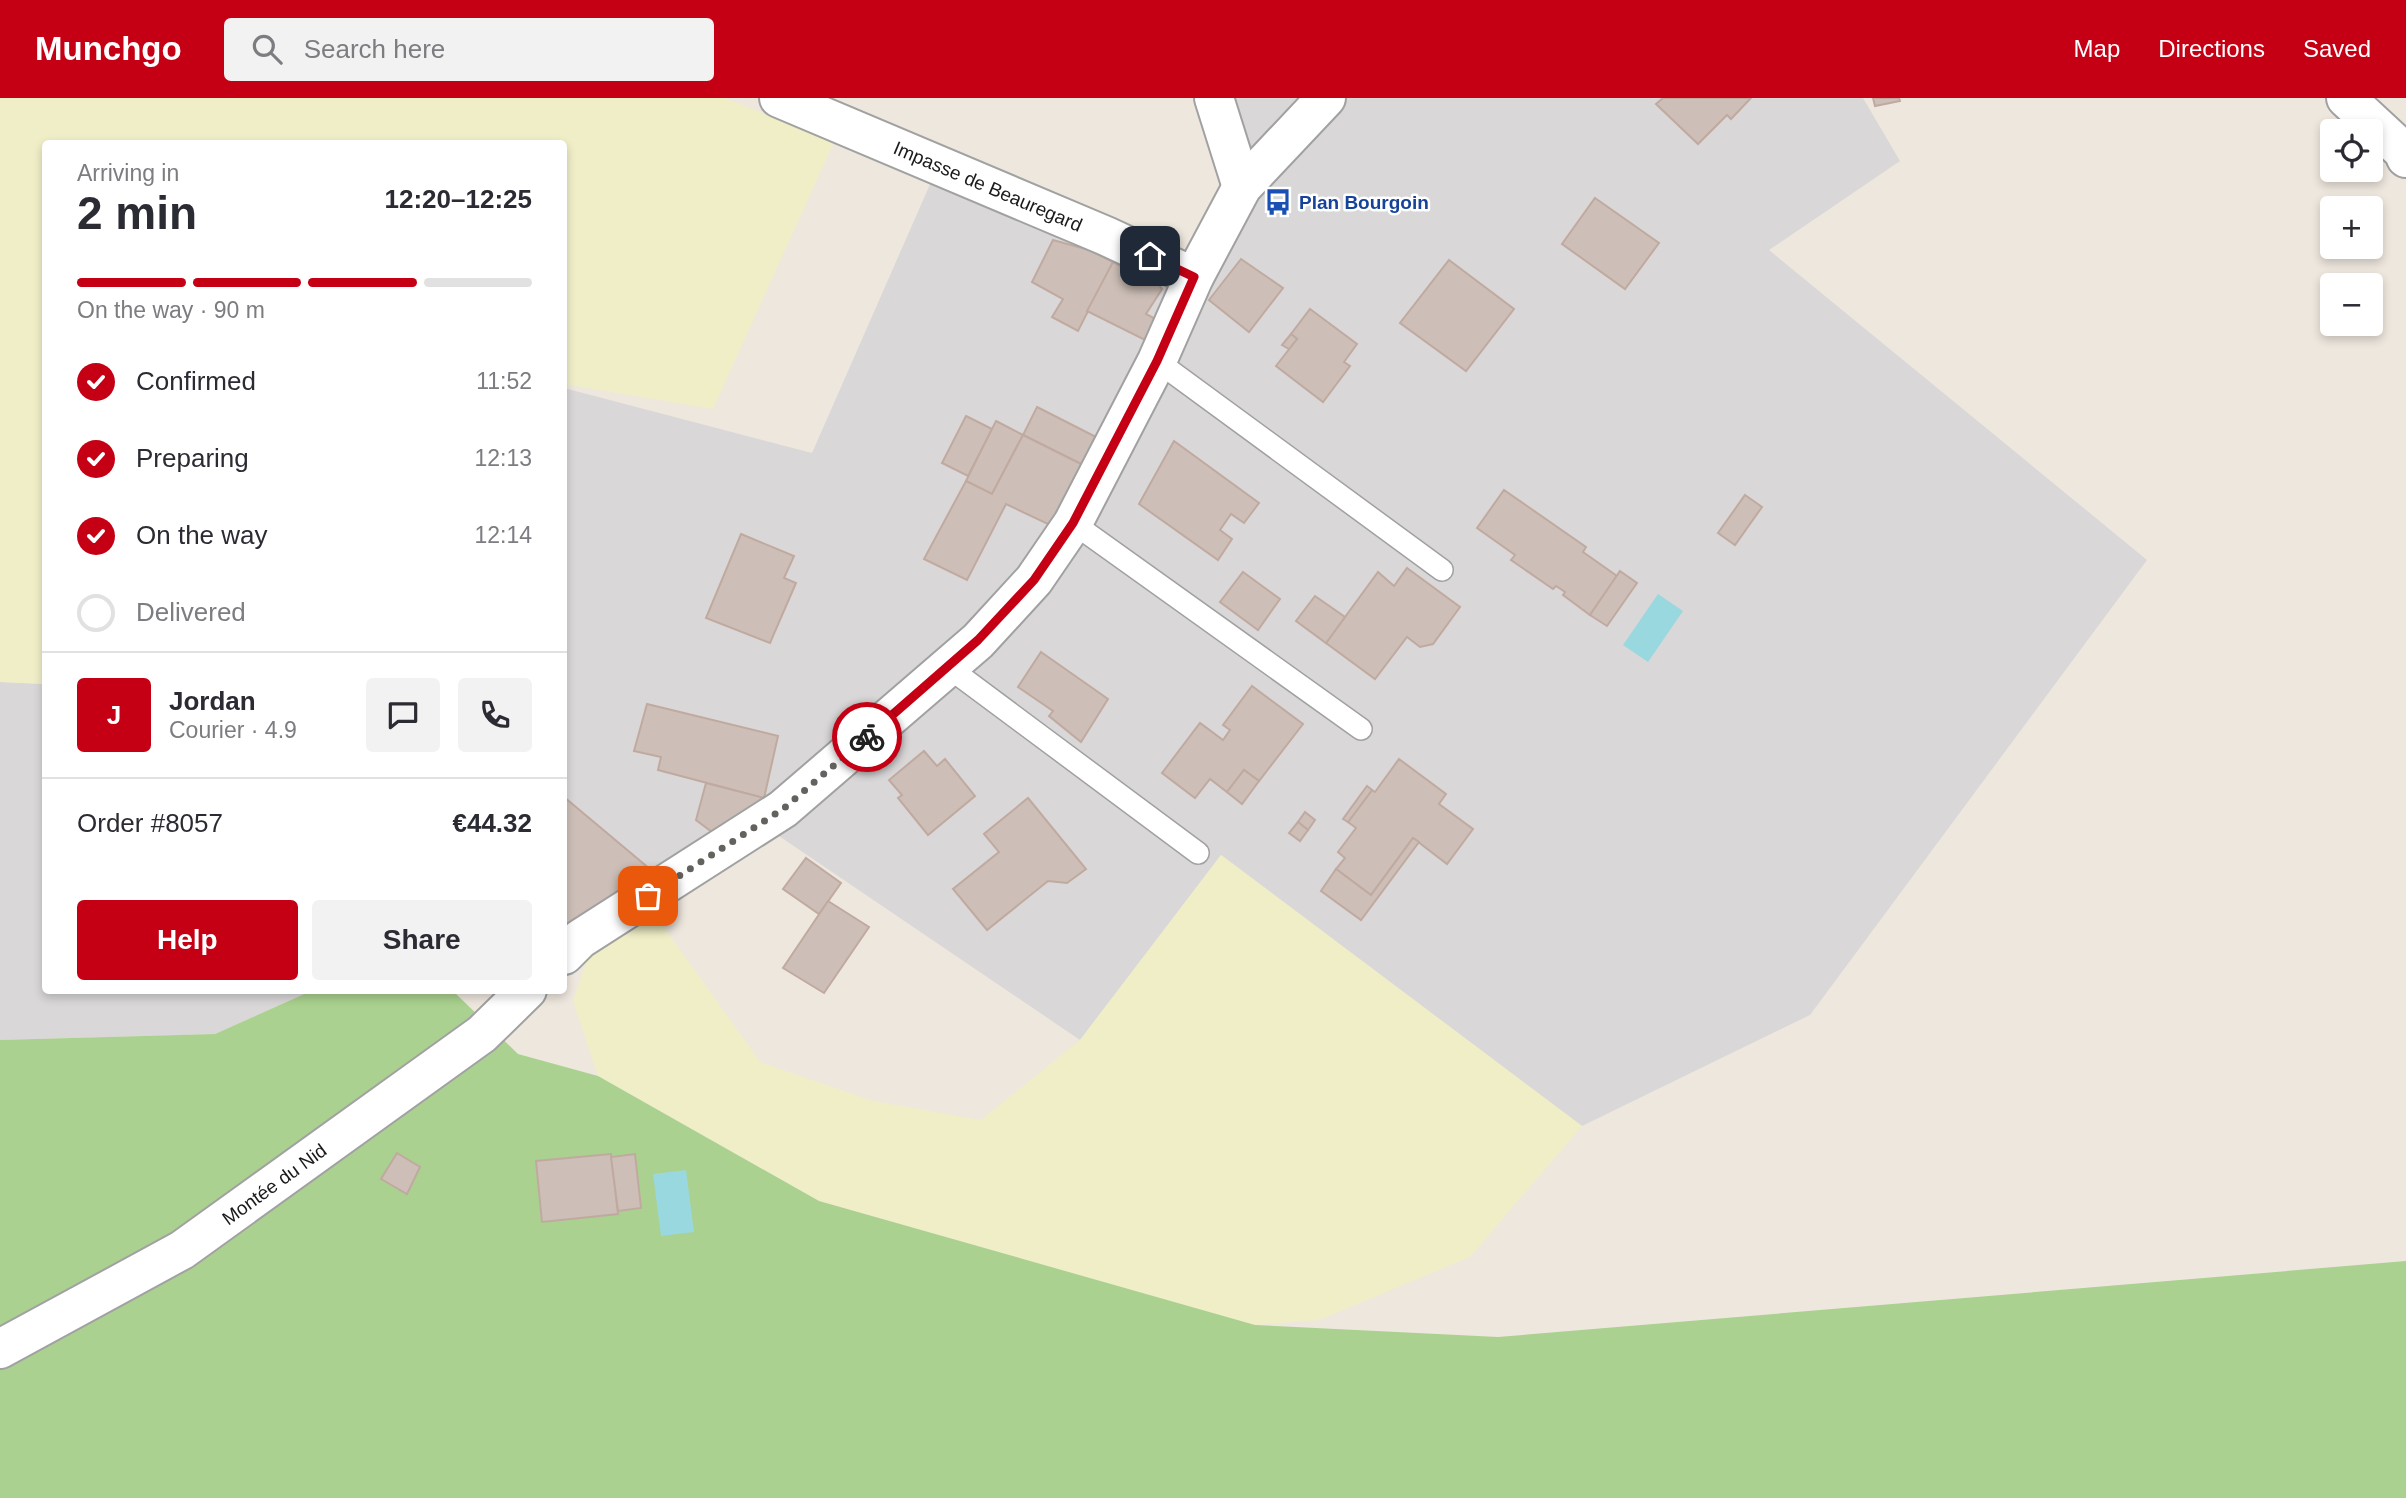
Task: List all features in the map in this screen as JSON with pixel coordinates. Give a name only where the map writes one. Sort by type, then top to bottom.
[{"type":"street","name":"Impasse de Beauregard","points":[[779,98],[1105,236],[1194,277]]},
{"type":"street","points":[[1214,98],[1242,187]]},
{"type":"street","points":[[567,952],[580,939],[783,809],[978,640],[1034,580],[1073,523],[1157,361],[1194,277],[1242,187],[1326,98]]},
{"type":"street","points":[[2346,98],[2403,151],[2406,158]]},
{"type":"street","name":"Montée du Nid","points":[[0,1349],[182,1251],[482,1034],[523,994]]},
{"type":"lane","points":[[1157,361],[1442,570]]},
{"type":"lane","points":[[1073,523],[1361,729]]},
{"type":"lane","points":[[948,667],[1198,853]]},
{"type":"shaded area","points":[[1209,98],[1863,98],[1900,161],[1769,250],[2147,560],[1810,1015],[1582,1126],[1221,855],[1080,1040],[779,836],[567,964],[567,389],[812,453],[935,173],[1175,281],[1230,183]]},
{"type":"shaded area","points":[[0,682],[42,684],[42,994],[304,994],[215,1034],[0,1040]]},
{"type":"green space","points":[[0,98],[725,98],[834,142],[713,409],[567,385],[567,140],[42,140],[42,684],[0,682]]},
{"type":"green space","points":[[1221,855],[1582,1126],[1470,1257],[1319,1320],[1254,1325],[819,1201],[598,1076],[573,1001],[590,951],[656,916],[760,1062],[873,1101],[981,1120],[1080,1040]]},
{"type":"green space","points":[[304,994],[456,994],[518,1054],[598,1076],[819,1201],[1255,1325],[1498,1337],[2406,1261],[2406,1498],[0,1498],[0,1040],[215,1034]]},
{"type":"water","points":[[1658,594],[1683,611],[1648,662],[1623,645]]},
{"type":"water","points":[[686,1170],[694,1232],[661,1236],[653,1174]]},
{"type":"building","points":[[1663,98],[1751,98],[1731,119],[1727,115],[1698,144],[1656,104]]},
{"type":"building","points":[[1873,98],[1899,98],[1900,101],[1875,106]]},
{"type":"building","points":[[1595,198],[1659,243],[1625,289],[1562,244]]},
{"type":"building","points":[[1053,240],[1089,250],[1113,262],[1078,331],[1052,317],[1063,299],[1032,282]]},
{"type":"building","points":[[1241,259],[1283,288],[1249,332],[1209,300]]},
{"type":"building","points":[[1449,260],[1514,309],[1466,371],[1400,323]]},
{"type":"building","points":[[1113,262],[1162,289],[1146,314],[1159,321],[1149,342],[1087,311]]},
{"type":"building","points":[[1310,309],[1357,344],[1344,362],[1350,366],[1323,402],[1276,366],[1297,339],[1291,334]]},
{"type":"building","points":[[1291,334],[1297,339],[1289,349],[1282,345]]},
{"type":"building","points":[[1037,407],[1098,438],[1083,465],[1023,435]]},
{"type":"building","points":[[966,416],[992,429],[968,476],[942,463]]},
{"type":"building","points":[[996,421],[1023,435],[992,494],[966,481]]},
{"type":"building","points":[[1023,435],[1083,465],[1050,525],[1006,504],[967,580],[924,559],[966,481],[992,494]]},
{"type":"building","points":[[1174,441],[1259,503],[1244,523],[1231,514],[1220,530],[1232,539],[1218,560],[1139,504]]},
{"type":"building","points":[[1504,490],[1586,547],[1583,552],[1617,576],[1590,615],[1563,595],[1565,592],[1556,586],[1553,589],[1511,560],[1515,555],[1477,528]]},
{"type":"building","points":[[1745,495],[1762,507],[1735,545],[1718,533]]},
{"type":"building","points":[[741,534],[794,556],[784,578],[796,583],[770,643],[706,618]]},
{"type":"building","points":[[1407,568],[1460,607],[1433,644],[1420,647],[1407,637],[1375,679],[1326,643],[1378,572],[1394,586]]},
{"type":"building","points":[[1620,571],[1637,583],[1607,626],[1590,615]]},
{"type":"building","points":[[1243,572],[1280,599],[1258,630],[1220,602]]},
{"type":"building","points":[[1315,596],[1345,617],[1326,643],[1296,621]]},
{"type":"building","points":[[1041,652],[1108,699],[1081,742],[1049,716],[1053,711],[1018,687]]},
{"type":"building","points":[[1252,686],[1303,724],[1259,781],[1244,770],[1227,792],[1210,779],[1195,798],[1162,773],[1200,723],[1223,740],[1230,730],[1223,725]]},
{"type":"building","points":[[647,704],[778,736],[764,798],[658,770],[661,757],[634,751]]},
{"type":"building","points":[[924,751],[937,766],[945,759],[975,796],[928,835],[898,798],[902,795],[889,780]]},
{"type":"building","points":[[1399,759],[1446,794],[1439,804],[1473,829],[1447,864],[1413,838],[1371,895],[1336,869],[1345,858],[1338,852],[1356,828],[1348,822],[1372,790],[1375,792]]},
{"type":"building","points":[[1244,770],[1259,781],[1242,804],[1227,792]]},
{"type":"building","points":[[706,783],[764,798],[712,832],[696,820]]},
{"type":"building","points":[[1367,786],[1372,790],[1348,822],[1343,819]]},
{"type":"building","points":[[1028,798],[1086,869],[1067,883],[1048,881],[987,930],[953,889],[999,852],[984,834]]},
{"type":"building","points":[[567,800],[651,870],[567,924]]},
{"type":"building","points":[[1305,812],[1315,820],[1308,830],[1298,822]]},
{"type":"building","points":[[1298,822],[1308,830],[1300,841],[1289,833]]},
{"type":"building","points":[[1413,838],[1419,842],[1361,920],[1321,891],[1336,869],[1371,895]]},
{"type":"building","points":[[806,858],[841,883],[819,914],[783,889]]},
{"type":"building","points":[[828,901],[869,927],[824,993],[783,968]]},
{"type":"building","points":[[397,1153],[420,1167],[407,1194],[381,1179]]},
{"type":"building","points":[[611,1154],[618,1214],[542,1222],[536,1161]]},
{"type":"building","points":[[635,1154],[641,1208],[618,1211],[611,1157]]},
{"type":"way so far","points":[[648,896],[783,809],[867,737]]},
{"type":"place","name":"Plan Bourgoin","points":[[1278,202]]},
{"type":"route","points":[[867,737],[978,640],[1034,580],[1073,523],[1157,361],[1194,277],[1150,256]]}]
